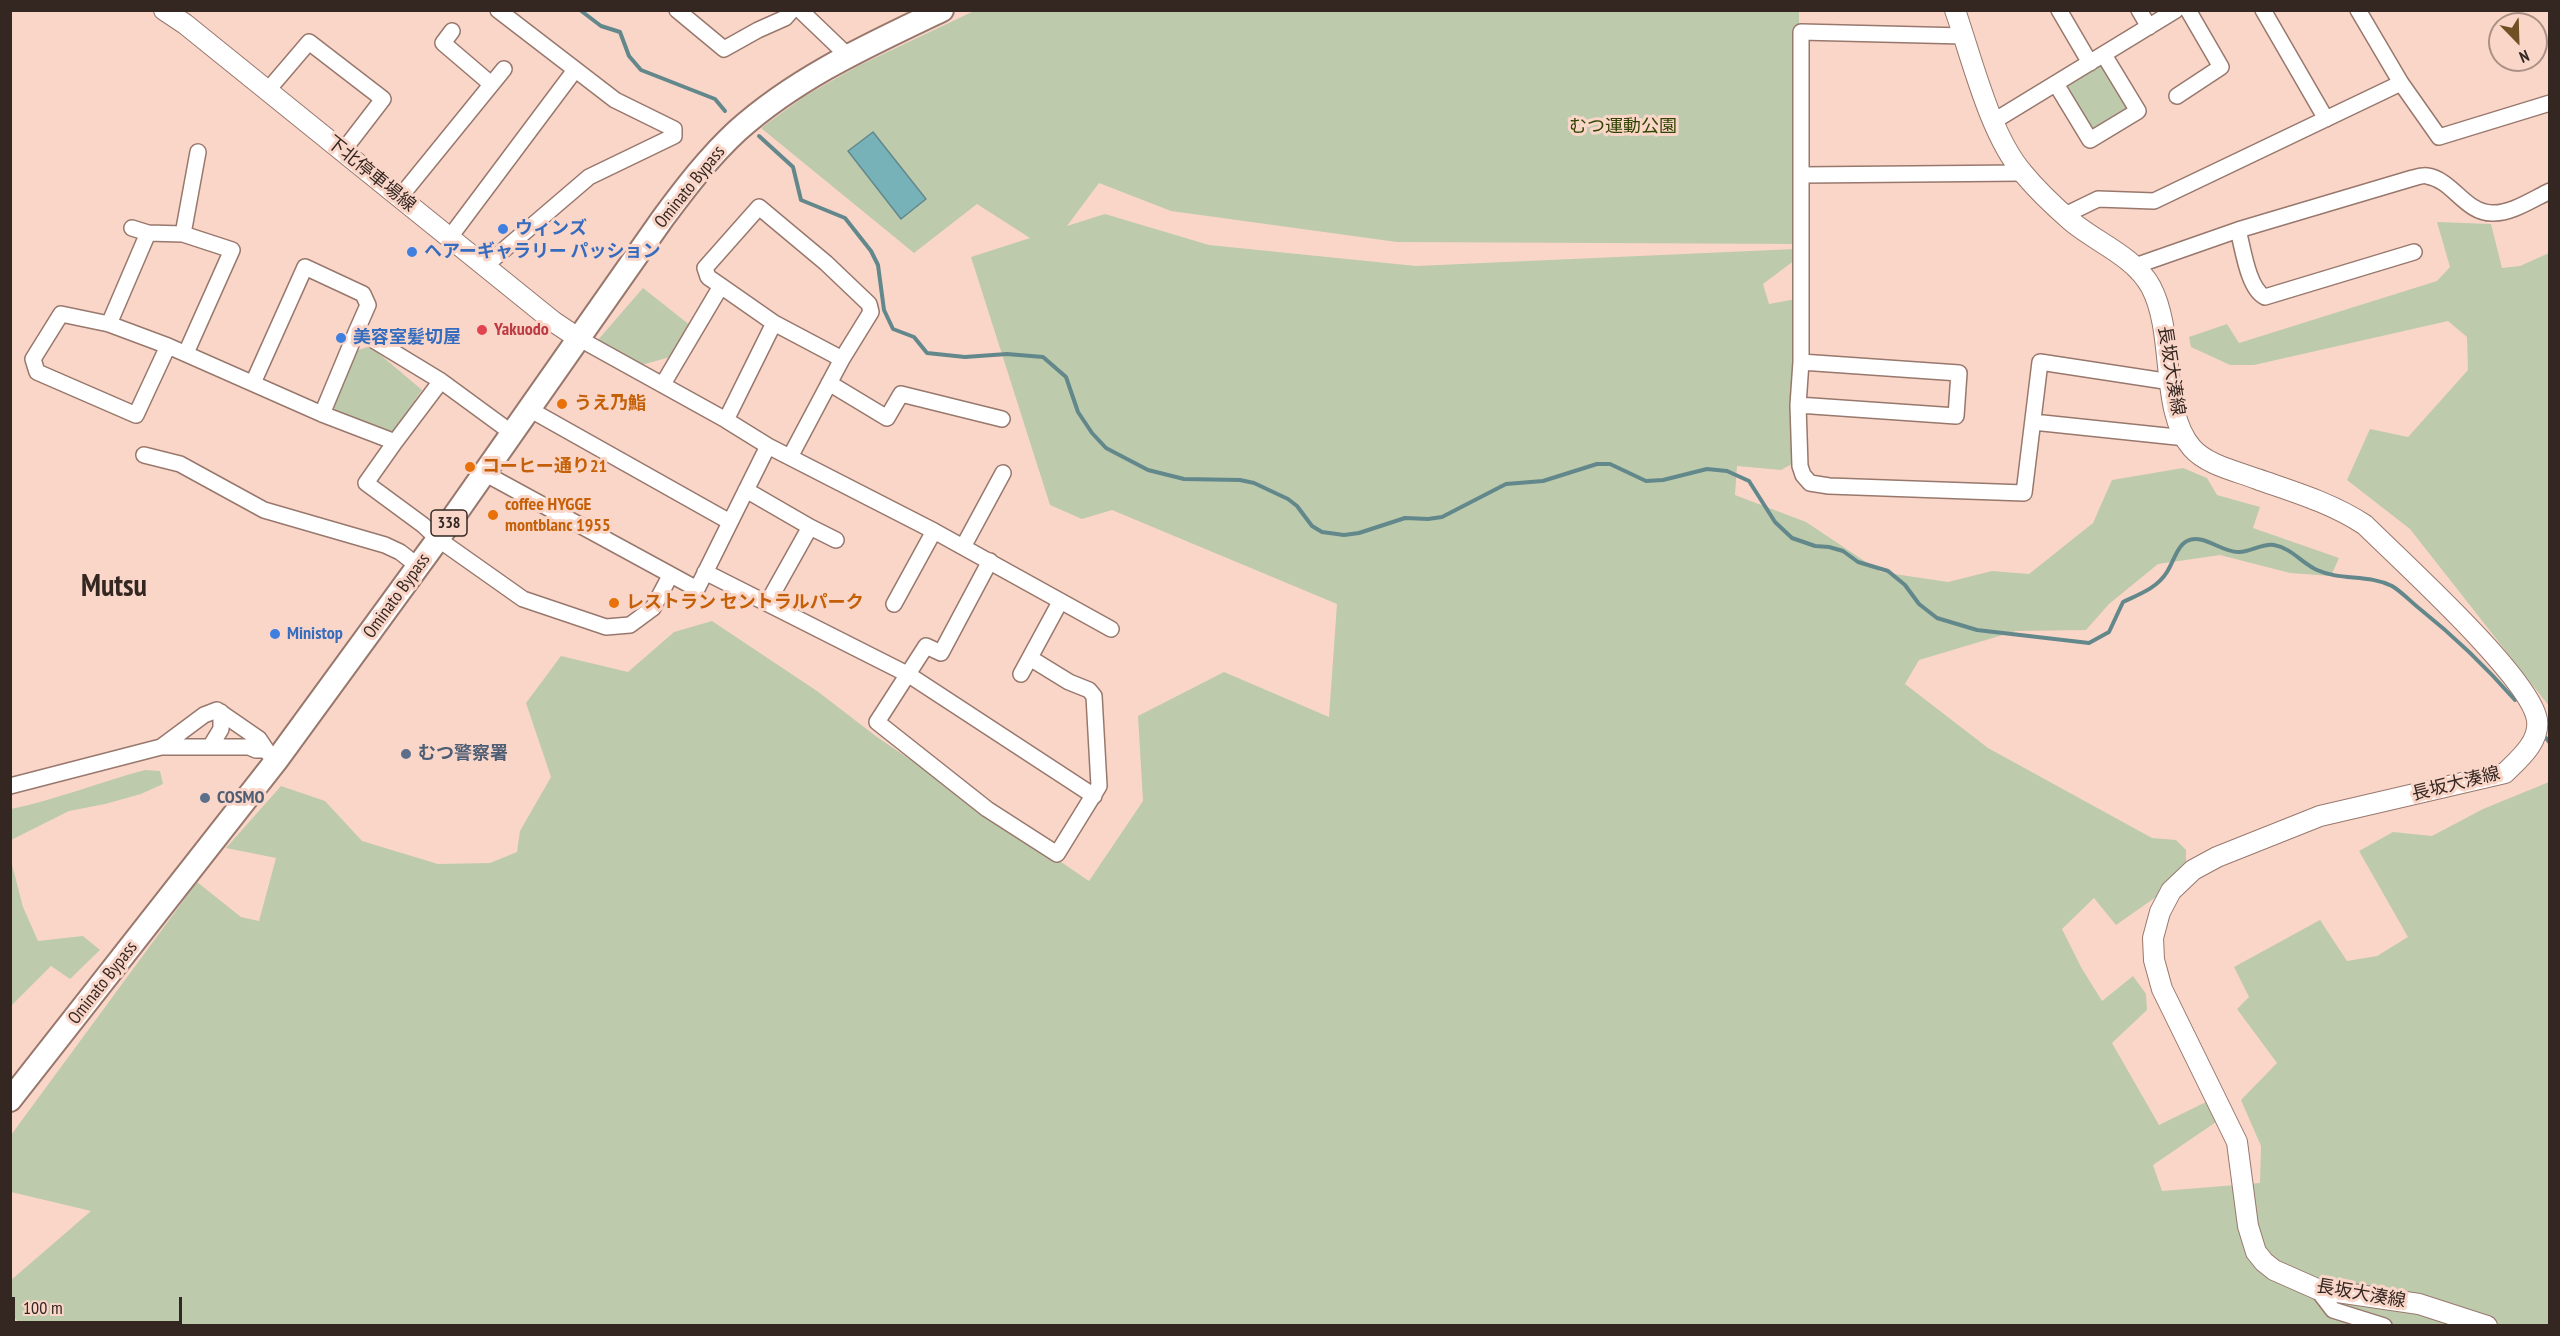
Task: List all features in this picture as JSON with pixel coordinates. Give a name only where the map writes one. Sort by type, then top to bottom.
[{"type":"highway","name":"Ominato Bypass","points":[[10,1100],[270,755],[418,566],[702,166],[738,131],[773,102],[847,55],[940,11]]},
{"type":"main road","name":"下北停車場線","points":[[164,10],[185,24],[485,266],[578,338]]},
{"type":"main road","name":"長坂大湊線","points":[[1955,10],[1994,121],[2022,173],[2065,214],[2134,266],[2150,285],[2160,308],[2175,407],[2186,438],[2193,448],[2216,464],[2343,511],[2365,525],[2504,667],[2527,697],[2537,721],[2536,737],[2523,755],[2505,773],[2320,816],[2227,853],[2193,870],[2171,891],[2160,912],[2153,938],[2154,960],[2162,989],[2237,1142],[2248,1226],[2256,1252],[2264,1263],[2274,1270],[2317,1289],[2419,1304],[2487,1326]]},
{"type":"street","points":[[485,266],[589,177],[674,136],[674,129],[615,100],[498,10]]},
{"type":"street","points":[[677,10],[724,49],[785,18],[792,10]]},
{"type":"street","points":[[800,10],[847,55]]},
{"type":"street","points":[[2056,84],[2090,140],[2138,111],[2059,10]]},
{"type":"street","points":[[2139,10],[2149,27]]},
{"type":"street","points":[[1994,121],[2176,10]]},
{"type":"street","points":[[2177,96],[2221,67],[2188,10]]},
{"type":"street","points":[[2263,10],[2326,119]]},
{"type":"street","points":[[2358,10],[2401,82],[2439,137],[2550,103]]},
{"type":"street","points":[[452,32],[442,43],[491,84]]},
{"type":"street","points":[[1964,36],[1801,32],[1801,362],[1797,405],[1800,466],[1803,475],[1810,483],[1829,486],[2024,493],[2040,362],[2171,382]]},
{"type":"street","points":[[268,90],[309,42],[383,99],[343,151]]},
{"type":"street","points":[[400,197],[504,69]]},
{"type":"street","points":[[450,237],[575,70]]},
{"type":"street","points":[[2065,214],[2098,199],[2154,201],[2401,82]]},
{"type":"street","points":[[183,234],[198,152]]},
{"type":"street","points":[[1802,176],[2022,173]]},
{"type":"street","points":[[2134,266],[2238,230],[2413,178],[2427,176],[2439,181],[2473,208],[2495,214],[2550,191]]},
{"type":"street","points":[[790,457],[842,358],[871,312],[869,304],[826,262],[759,207],[705,268],[708,276],[774,323],[842,358]]},
{"type":"street","points":[[132,228],[148,233],[183,234],[232,250],[186,353]]},
{"type":"street","points":[[2238,230],[2253,285],[2258,294],[2265,297],[2414,252]]},
{"type":"street","points":[[109,324],[148,233]]},
{"type":"street","points":[[253,383],[305,267],[363,294],[368,304],[322,414]]},
{"type":"street","points":[[663,384],[721,286]]},
{"type":"street","points":[[168,346],[136,415],[37,372],[33,359],[61,314],[109,324],[168,346],[186,353],[322,414],[395,442]]},
{"type":"street","points":[[726,420],[774,323]]},
{"type":"street","points":[[357,330],[441,381],[512,433]]},
{"type":"street","points":[[578,338],[663,384],[768,446],[934,531],[1111,629]]},
{"type":"street","points":[[1797,405],[1956,416],[1959,373],[1801,362]]},
{"type":"street","points":[[441,381],[366,483],[423,525],[438,539],[524,599],[606,627],[630,625],[653,608],[670,576]]},
{"type":"street","points":[[830,383],[887,418],[901,394],[1002,419]]},
{"type":"street","points":[[529,409],[730,522]]},
{"type":"street","points":[[2033,423],[2186,438]]},
{"type":"street","points":[[484,473],[697,589],[768,446]]},
{"type":"street","points":[[144,455],[180,464],[264,510],[385,545],[400,552],[418,566]]},
{"type":"street","points":[[963,547],[1003,472]]},
{"type":"street","points":[[746,490],[836,540]]},
{"type":"street","points":[[768,602],[810,527]]},
{"type":"street","points":[[894,604],[934,531]]},
{"type":"street","points":[[990,561],[941,653],[926,646],[877,722],[997,816],[1057,854],[1099,786],[1094,696],[1089,690],[1069,682],[1029,658]]},
{"type":"street","points":[[705,572],[909,675],[1094,796]]},
{"type":"street","points":[[1021,674],[1060,602]]},
{"type":"street","points":[[161,747],[211,711],[221,712],[259,739],[270,755]]},
{"type":"street","points":[[208,747],[221,729],[221,712]]},
{"type":"street","points":[[200,718],[199,735],[208,747]]},
{"type":"street","points":[[10,786],[161,747],[208,747],[270,755]]},
{"type":"street","points":[[2317,1289],[2334,1310],[2384,1326]]},
{"type":"green space","name":"むつ運動公園","points":[[974,11],[1799,11],[1800,244],[1397,242],[1171,211],[1099,183],[1067,226],[1105,214],[1209,245],[1416,266],[1795,249],[1795,260],[1763,284],[1769,304],[1796,299],[1792,464],[1781,470],[1737,466],[1735,495],[1806,522],[1881,572],[1948,582],[1992,571],[2029,574],[2093,523],[2112,480],[2183,468],[2207,478],[2217,495],[2260,507],[2253,528],[2339,558],[2331,576],[2290,573],[2220,555],[2158,564],[2109,604],[2086,630],[2016,631],[1919,660],[1905,684],[1988,748],[2152,838],[2176,840],[2186,850],[2186,863],[2156,897],[2116,925],[2094,898],[2062,929],[2081,967],[2102,1001],[2133,976],[2146,994],[2147,1010],[2112,1043],[2159,1125],[2208,1101],[2216,1122],[2153,1165],[2162,1191],[2260,1183],[2261,1146],[2241,1100],[2277,1063],[2237,1009],[2249,997],[2234,967],[2320,920],[2347,961],[2377,956],[2408,937],[2359,851],[2393,832],[2432,836],[2483,809],[2549,782],[2549,1325],[22,1326],[11,1314],[10,1281],[91,1211],[11,1192],[11,1135],[197,882],[241,917],[259,921],[276,858],[226,848],[281,786],[325,801],[362,841],[438,864],[490,863],[517,852],[520,831],[551,777],[526,703],[561,656],[628,672],[674,632],[712,621],[817,691],[877,737],[1089,881],[1143,801],[1138,716],[1224,672],[1329,717],[1337,604],[1112,510],[1082,519],[1050,505],[971,257],[1030,238],[977,204],[914,253],[761,128],[805,96],[858,66]]},
{"type":"green space","points":[[2100,65],[2127,111],[2097,128],[2090,129],[2066,85]]},
{"type":"green space","points":[[2437,222],[2491,224],[2502,268],[2520,266],[2549,253],[2549,706],[2410,529],[2347,480],[2370,429],[2408,437],[2468,370],[2467,337],[2448,321],[2254,365],[2230,365],[2191,347],[2189,337],[2227,324],[2239,343],[2437,281],[2450,267]]},
{"type":"green space","points":[[643,288],[691,326],[670,357],[638,366],[597,341]]},
{"type":"green space","points":[[370,346],[422,390],[395,430],[388,433],[336,413],[332,402],[356,351]]},
{"type":"green space","points":[[145,770],[160,771],[163,784],[141,794],[69,811],[11,840],[11,809]]},
{"type":"green space","points":[[10,857],[23,907],[38,941],[83,936],[100,950],[70,979],[51,966],[11,1006]]},
{"type":"water","points":[[873,132],[926,199],[901,219],[848,151]]},
{"type":"waterway","points":[[580,10],[601,26],[620,32],[629,56],[641,70],[715,99],[725,111]]},
{"type":"waterway","points":[[759,136],[793,167],[801,200],[845,218],[871,251],[878,265],[884,310],[893,329],[914,337],[927,353],[965,357],[1007,354],[1043,357],[1066,377],[1078,412],[1092,433],[1106,448],[1148,470],[1184,479],[1240,480],[1254,483],[1288,499],[1297,506],[1312,526],[1322,532],[1344,535],[1359,533],[1405,518],[1442,517],[1506,484],[1543,481],[1597,464],[1610,464],[1646,481],[1663,480],[1707,469],[1727,471],[1749,481],[1775,522],[1792,538],[1815,546],[1843,551],[1858,562],[1888,571],[1905,585],[1919,604],[1937,618],[1977,630],[2089,643],[2109,632],[2123,602],[2148,590],[2163,578],[2178,551],[2187,541],[2199,539],[2238,552],[2274,545],[2286,549],[2317,570],[2335,575],[2374,580],[2392,586],[2458,641],[2515,700]]},
{"type":"waterway","points":[[2546,738],[2550,743]]},
{"type":"place","name":"ウィンズ","points":[[503,229]]},
{"type":"place","name":"ヘアーギャラリー パッション","points":[[412,252]]},
{"type":"place","name":"Yakuodo","points":[[482,330]]},
{"type":"place","name":"美容室髪切屋","points":[[341,338]]},
{"type":"place","name":"うえ乃鮨","points":[[562,404]]},
{"type":"place","name":"コーヒー通り21","points":[[470,467]]},
{"type":"place","name":"coffee HYGGE montblanc 1955","points":[[493,515]]},
{"type":"place","name":"レストラン セントラルパーク","points":[[614,603]]},
{"type":"place","name":"Ministop","points":[[275,634]]},
{"type":"place","name":"むつ警察署","points":[[406,754]]},
{"type":"place","name":"COSMO","points":[[205,798]]},
{"type":"district","name":"Mutsu","points":[[114,587]]}]
